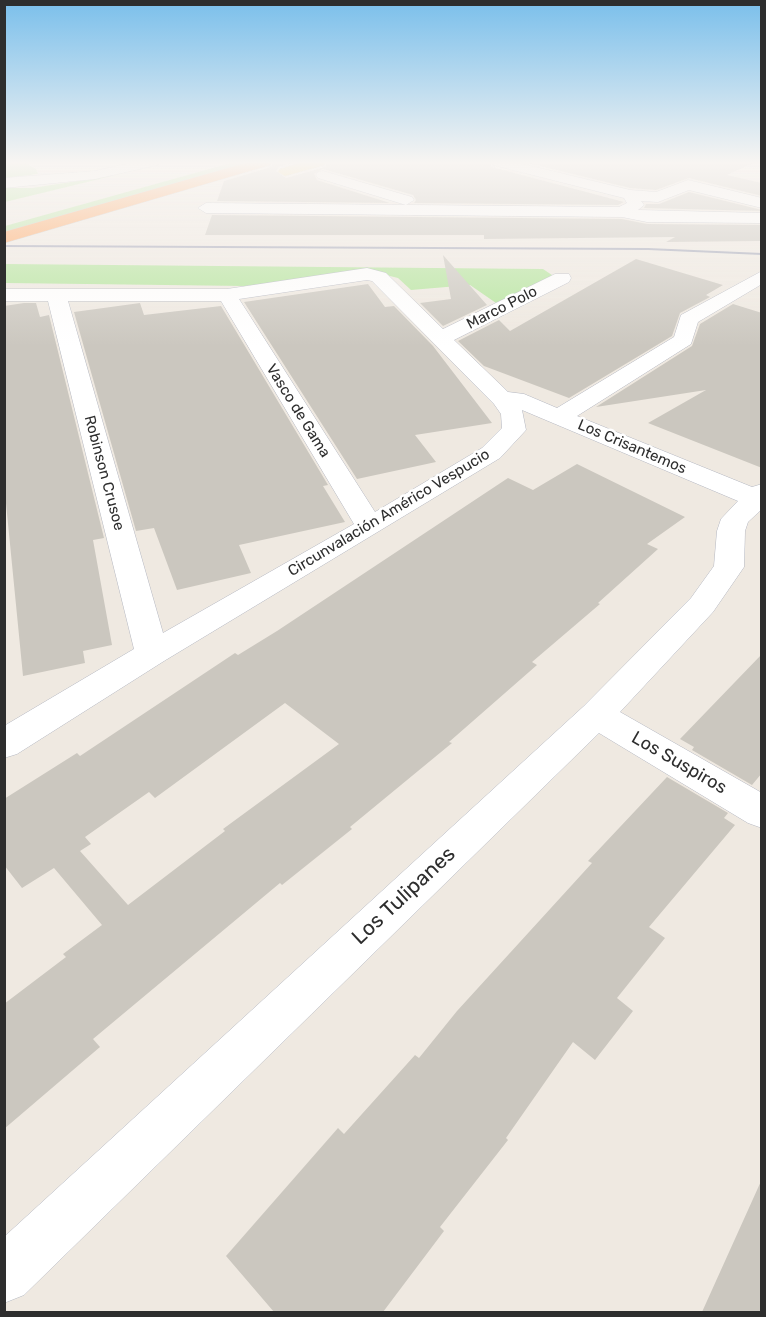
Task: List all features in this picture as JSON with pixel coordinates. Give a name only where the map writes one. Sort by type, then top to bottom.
[{"type":"highway","points":[[5,237],[52,223]]},
{"type":"street","name":"Circunvalación Américo Vespucio","points":[[4,295],[227,295],[344,276],[367,274],[379,277],[502,399],[513,414],[514,430],[491,453],[370,527],[152,653],[4,744]]},
{"type":"street","points":[[560,416],[684,340],[688,319],[762,276]]},
{"type":"street","name":"Marco Polo","points":[[442,338],[562,278]]},
{"type":"street","name":"Robinson Crusoe","points":[[56,294],[152,653]]},
{"type":"street","name":"Vasco de Gama","points":[[227,295],[370,527]]},
{"type":"street","points":[[728,297],[750,303]]},
{"type":"street","name":"Los Crisantemos","points":[[502,399],[516,399],[759,497]]},
{"type":"street","name":"Los Tulipanes","points":[[4,1275],[596,715],[702,605],[729,567],[731,531],[735,519],[759,497]]},
{"type":"street","name":"Los Suspiros","points":[[596,715],[762,812]]},
{"type":"green space","points":[[14,223],[35,223],[5,232],[5,226]]},
{"type":"green space","points":[[5,264],[543,269],[555,277],[496,303],[470,285],[411,290],[398,278],[378,273],[245,286],[5,283]]},
{"type":"building","points":[[209,223],[762,225],[762,241],[666,242],[675,237],[484,239],[484,235],[205,235]]},
{"type":"building","points":[[443,255],[487,305],[443,326],[420,303],[451,299]]},
{"type":"building","points":[[636,259],[723,285],[706,295],[710,297],[680,313],[672,336],[569,398],[484,366],[458,341],[499,320],[510,331]]},
{"type":"building","points":[[368,284],[385,307],[394,306],[433,346],[492,423],[415,435],[436,462],[357,479],[244,302]]},
{"type":"building","points":[[36,303],[40,317],[49,315],[104,538],[93,540],[112,645],[83,651],[85,663],[23,676],[4,483],[4,306]]},
{"type":"building","points":[[140,303],[144,315],[221,306],[328,485],[323,486],[345,522],[239,545],[251,573],[177,590],[154,528],[136,531],[74,312]]},
{"type":"building","points":[[733,304],[762,313],[762,468],[648,423],[706,390],[596,407],[692,346],[700,324]]},
{"type":"building","points":[[577,464],[685,517],[647,544],[658,549],[598,603],[600,604],[532,662],[537,665],[449,742],[452,743],[350,827],[352,829],[282,885],[280,883],[93,1039],[100,1047],[4,1129],[4,1004],[66,957],[63,954],[102,925],[54,868],[22,888],[4,865],[4,799],[77,753],[80,756],[235,653],[238,655],[277,631],[508,478],[533,490]],"holes":[[[285,703],[339,744],[223,829],[225,831],[128,905],[80,851],[91,844],[85,837],[149,792],[155,798]]]},
{"type":"building","points":[[762,654],[762,773],[752,785],[692,750],[694,747],[680,739]]},
{"type":"building","points":[[667,777],[728,813],[724,818],[735,825],[649,927],[665,938],[617,998],[633,1011],[595,1060],[573,1042],[506,1138],[508,1140],[440,1227],[444,1231],[383,1312],[274,1312],[226,1256],[338,1128],[344,1134],[415,1055],[419,1058],[457,1011],[592,863],[588,861]]},
{"type":"building","points":[[762,1179],[762,1312],[702,1312]]},
{"type":"railway","points":[[4,246],[648,249],[762,254]]}]
